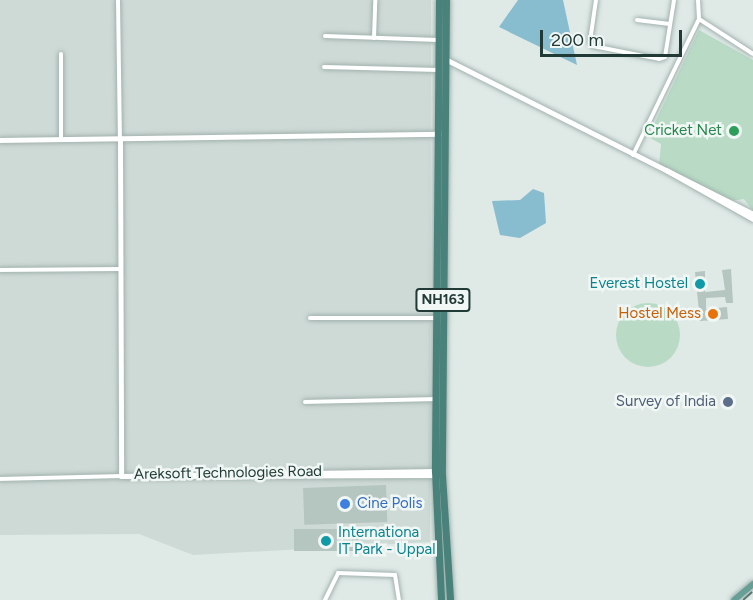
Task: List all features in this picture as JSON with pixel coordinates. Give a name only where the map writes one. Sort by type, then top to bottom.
[{"type":"highway","name":"NH163","points":[[439,0],[438,40],[442,59],[438,70],[442,134],[435,473],[441,600]]},
{"type":"highway","name":"NH163","points":[[446,0],[442,59],[442,475],[450,600]]},
{"type":"main road","points":[[734,600],[753,584]]},
{"type":"street","points":[[0,479],[121,476],[118,0]]},
{"type":"street","points":[[374,38],[375,0]]},
{"type":"street","points":[[596,0],[590,41],[593,46],[664,59],[674,0]]},
{"type":"street","points":[[633,156],[699,19],[698,0]]},
{"type":"street","points":[[699,19],[753,54]]},
{"type":"street","points":[[638,20],[670,24]]},
{"type":"street","points":[[325,36],[438,40]]},
{"type":"street","points":[[62,54],[62,139]]},
{"type":"street","points":[[442,59],[753,214]]},
{"type":"street","points":[[324,67],[438,70]]},
{"type":"street","points":[[0,140],[442,134]]},
{"type":"street","points":[[665,169],[753,219]]},
{"type":"street","points":[[0,270],[118,269]]},
{"type":"street","points":[[310,318],[439,318]]},
{"type":"street","points":[[305,402],[436,399]]},
{"type":"street","name":"Areksoft Technologies Road","points":[[121,476],[435,473]]},
{"type":"street","points":[[325,600],[338,573],[395,575],[399,600]]},
{"type":"shaded area","points":[[0,0],[431,0],[430,542],[193,555],[139,534],[0,535]]},
{"type":"green space","points":[[699,30],[753,60],[753,211],[744,199],[730,201],[659,165],[661,144],[648,137]]},
{"type":"green space","points":[[648,303],[666,309],[674,317],[680,335],[674,353],[666,361],[648,367],[630,361],[622,353],[616,335],[622,317],[630,309]]},
{"type":"water","points":[[518,0],[563,0],[577,65],[499,27]]},
{"type":"water","points":[[533,189],[544,193],[546,223],[520,238],[500,235],[492,201],[520,200]]},
{"type":"building","name":"Everest Hostel","points":[[731,269],[733,303],[726,303],[725,297],[706,298],[706,309],[727,307],[728,319],[700,321],[695,272],[705,271],[705,292],[725,290],[722,270]]},
{"type":"building","name":"Cine Polis","points":[[386,485],[387,522],[304,525],[303,488]]},
{"type":"building","name":"Internationa IT Park - Uppal","points":[[294,529],[359,529],[359,551],[294,551]]},
{"type":"railway","points":[[743,600],[753,591]]},
{"type":"place","name":"Cricket Net","points":[[734,131]]},
{"type":"place","name":"Everest Hostel","points":[[700,284]]},
{"type":"place","name":"Hostel Mess","points":[[713,314]]},
{"type":"place","name":"Survey of India","points":[[728,402]]},
{"type":"place","name":"Cine Polis","points":[[345,504]]},
{"type":"place","name":"Internationa IT Park - Uppal","points":[[326,541]]}]
